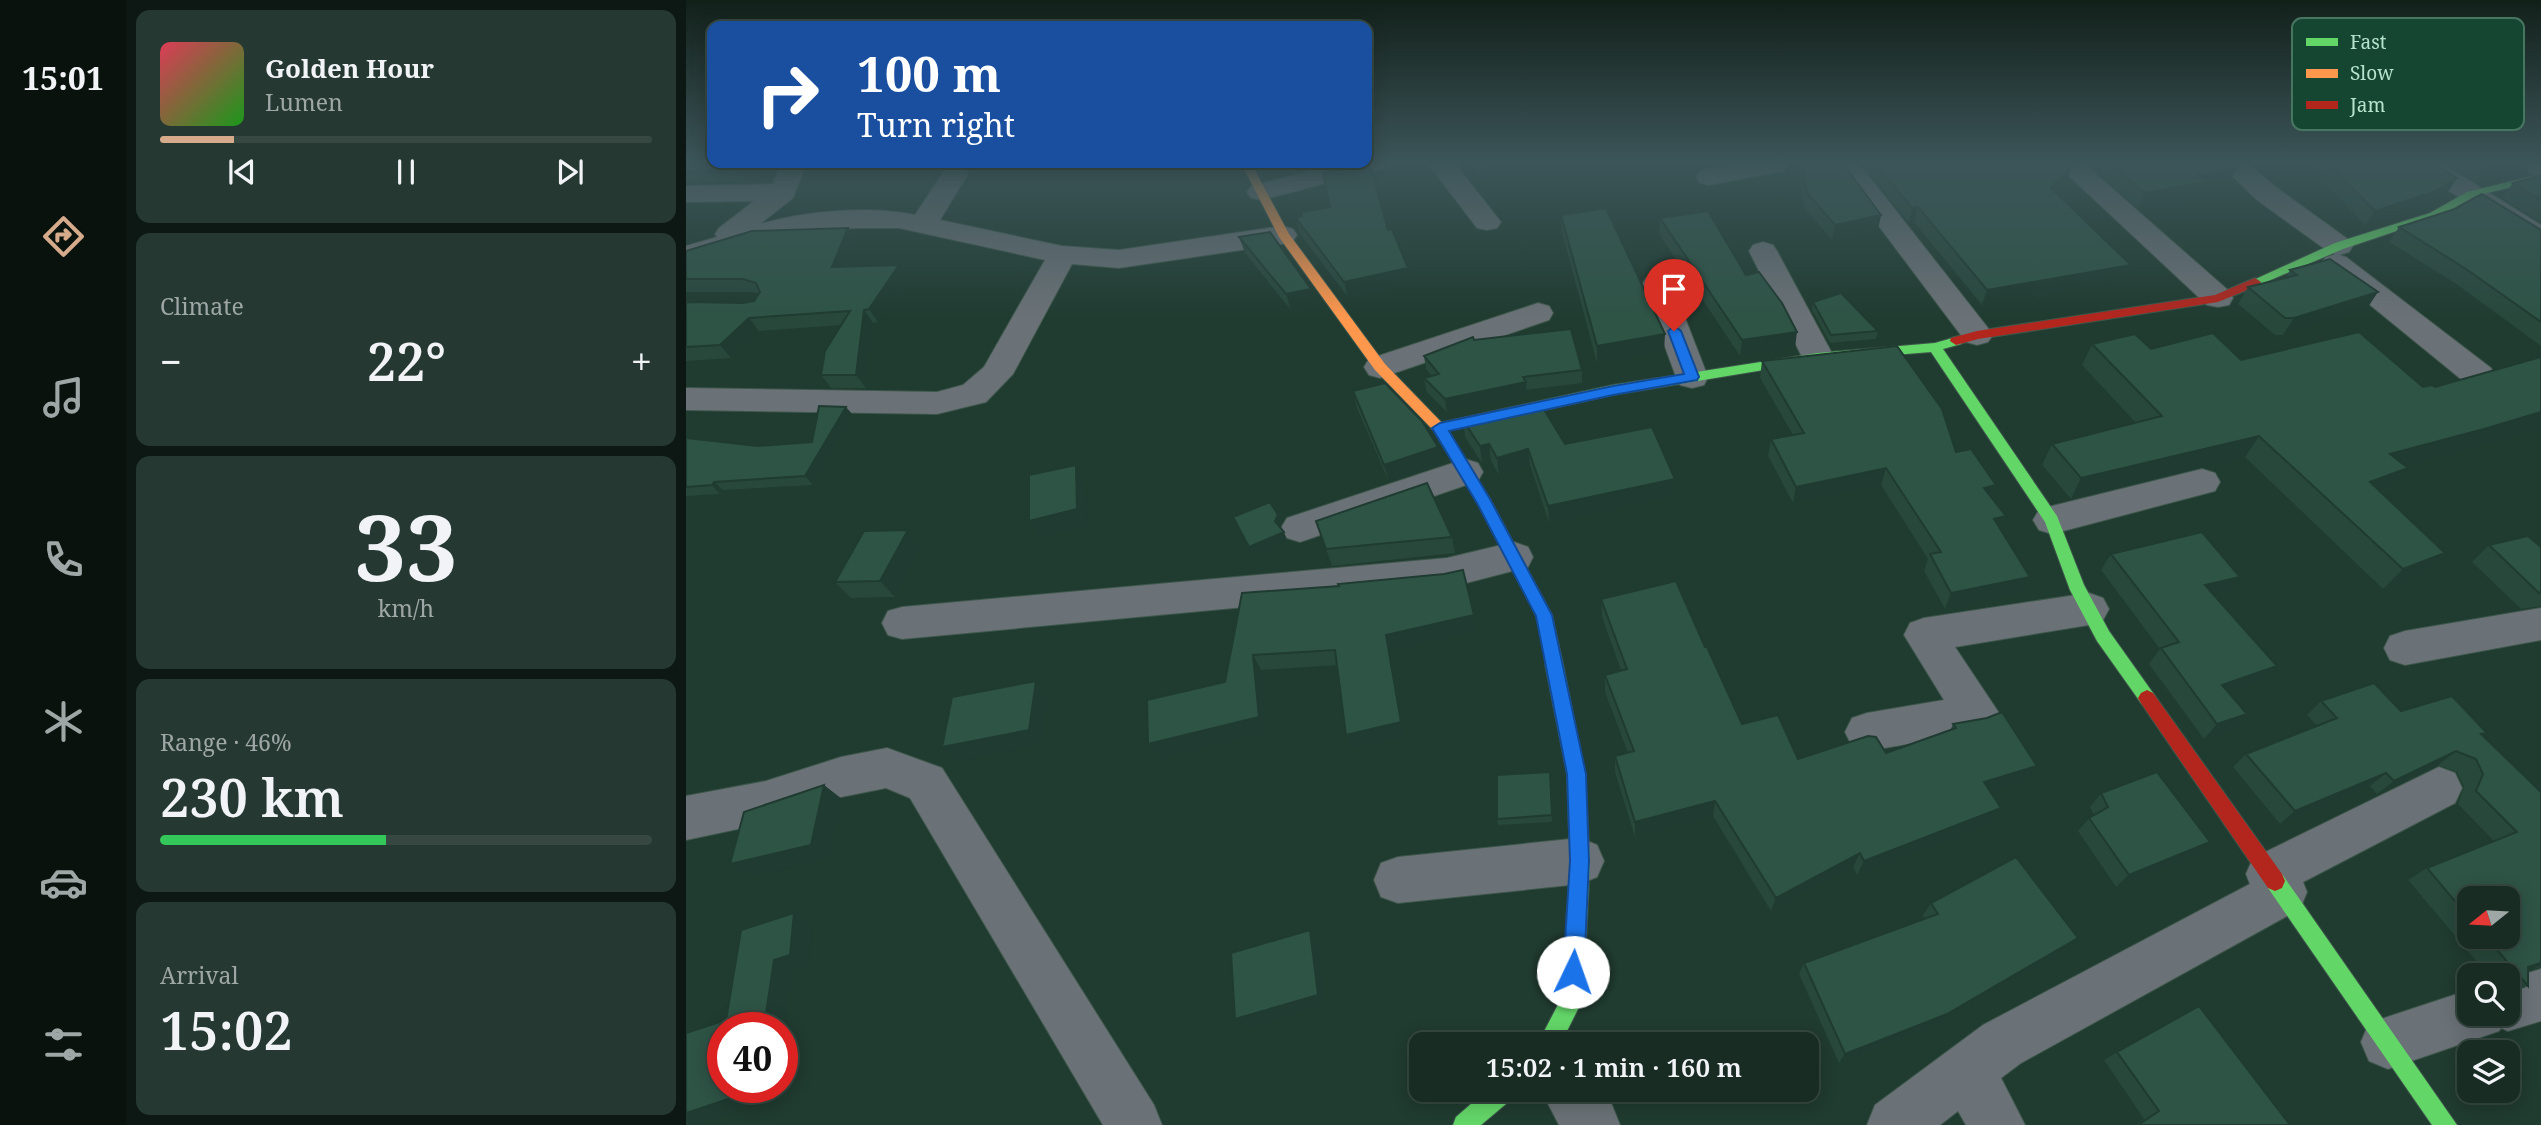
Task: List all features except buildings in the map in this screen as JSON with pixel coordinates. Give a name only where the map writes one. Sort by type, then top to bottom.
[{"type":"street","points":[[686,273],[698,252],[753,214]]},
{"type":"street","points":[[923,225],[929,214]]},
{"type":"street","points":[[1272,214],[1283,235],[1380,367],[1440,428],[1544,615],[1576,774],[1580,861],[1572,999],[1555,1032]]},
{"type":"street","points":[[1480,214],[1487,222]]},
{"type":"street","points":[[1883,214],[1977,335]]},
{"type":"street","points":[[2124,214],[2218,298]]},
{"type":"street","points":[[2289,214],[2479,376]]},
{"type":"street","points":[[1440,428],[1613,390],[1818,356],[1935,347],[1977,335],[2218,298],[2331,250],[2437,214]]},
{"type":"street","points":[[2503,214],[2541,237]]},
{"type":"street","points":[[698,252],[789,224],[857,219],[899,220],[1062,255],[1119,259],[1283,235]]},
{"type":"street","points":[[1763,251],[1818,356]]},
{"type":"street","points":[[686,399],[937,403],[974,394],[997,374],[1062,255]]},
{"type":"street","points":[[1657,284],[1692,377]]},
{"type":"street","points":[[1380,367],[1538,313]]},
{"type":"street","points":[[1935,347],[2052,520],[2076,586],[2103,636],[2446,1125]]},
{"type":"street","points":[[1300,528],[1465,472]]},
{"type":"street","points":[[2052,520],[2202,482]]},
{"type":"street","points":[[902,623],[1447,573],[1514,558]]},
{"type":"street","points":[[1867,732],[1977,713],[1924,635],[2089,609]]},
{"type":"street","points":[[2405,648],[2541,624]]},
{"type":"street","points":[[686,818],[766,802],[841,777],[887,768],[926,783],[1135,1125]]},
{"type":"street","points":[[1895,1125],[2002,1044],[2439,788]]},
{"type":"street","points":[[1398,880],[1580,861]]},
{"type":"street","points":[[2520,1001],[2541,995]]},
{"type":"street","points":[[2388,1042],[2457,1020]]},
{"type":"street","points":[[1966,1071],[1997,1125]]},
{"type":"street","points":[[1464,1125],[1491,1102]]},
{"type":"street","points":[[1576,1102],[1592,1125]]},
{"type":"traffic: fast","points":[[2255,282],[2339,246],[2437,214]]},
{"type":"traffic: fast","points":[[1439,428],[1613,390],[1818,357],[1935,347],[1956,341]]},
{"type":"traffic: fast","points":[[1935,347],[2052,520],[2076,586],[2103,636],[2147,698]]},
{"type":"traffic: fast","points":[[1554,664],[1576,774],[1580,861],[1572,999],[1555,1032]]},
{"type":"traffic: fast","points":[[2275,881],[2446,1125]]},
{"type":"traffic: fast","points":[[1464,1125],[1491,1102]]},
{"type":"traffic: slow","points":[[1272,214],[1283,235],[1380,367],[1439,428],[1485,503],[1544,615],[1554,664]]},
{"type":"traffic: jam","points":[[1956,341],[1977,335],[2218,298],[2255,282]]},
{"type":"traffic: jam","points":[[2147,698],[2275,881]]},
{"type":"route","points":[[1573,972],[1580,861],[1576,774],[1544,615],[1485,503],[1440,428],[1613,390],[1692,377],[1674,331]]}]
